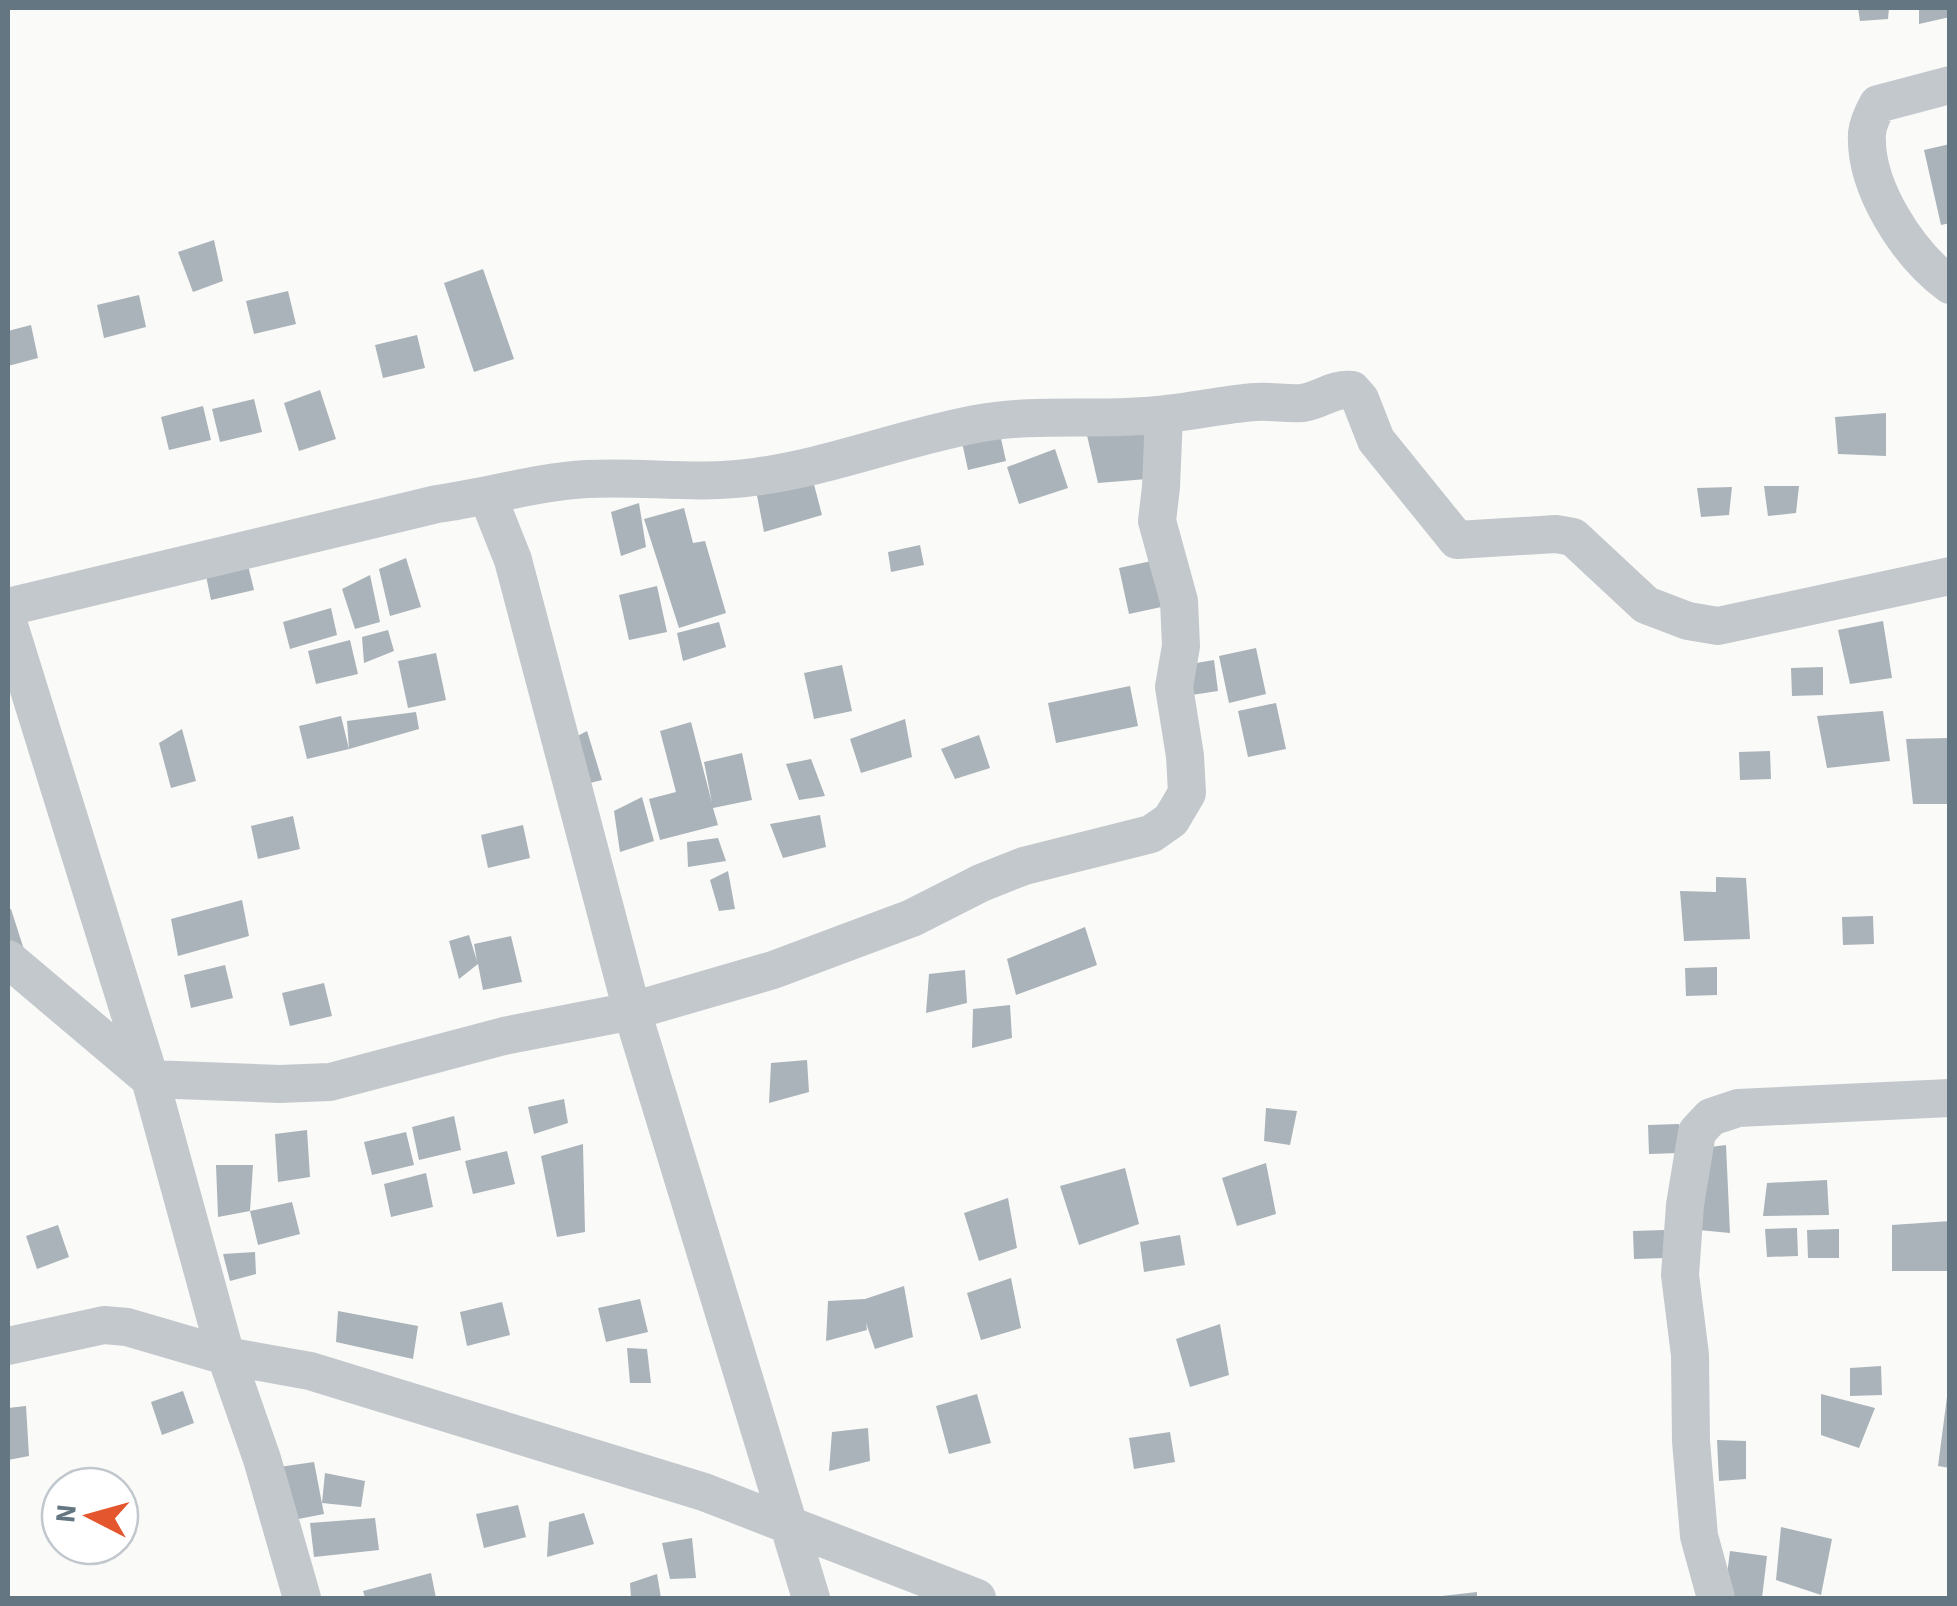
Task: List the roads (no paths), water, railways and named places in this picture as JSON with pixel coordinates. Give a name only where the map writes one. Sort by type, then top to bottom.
[{"type":"street","points":[[1950,85],[1878,104],[1867,128],[1868,151],[1882,194],[1908,247],[1950,286]]},
{"type":"street","points":[[8,606],[438,504],[540,484],[589,479],[704,482],[754,477],[808,468],[978,424],[1020,418],[1164,415],[1231,404],[1307,402],[1337,389],[1352,390],[1360,398],[1376,440],[1457,540],[1556,534],[1573,538],[1646,605],[1688,620],[1718,626],[1950,576]]},
{"type":"street","points":[[8,959],[150,1080],[330,1082],[504,1036],[632,1011],[790,964],[912,918],[981,882],[1024,866],[1151,834],[1171,820],[1187,794],[1174,687],[1181,646],[1179,601],[1157,521],[1164,415]]},
{"type":"street","points":[[488,497],[514,560],[632,1011],[811,1598]]},
{"type":"street","points":[[8,622],[150,1080],[226,1356],[262,1460],[302,1598]]},
{"type":"street","points":[[1716,1598],[1699,1536],[1690,1441],[1690,1355],[1680,1274],[1685,1205],[1697,1132],[1710,1117],[1738,1108],[1950,1098]]},
{"type":"street","points":[[8,1346],[104,1325],[155,1333],[226,1356],[310,1371],[704,1492],[977,1598]]}]
